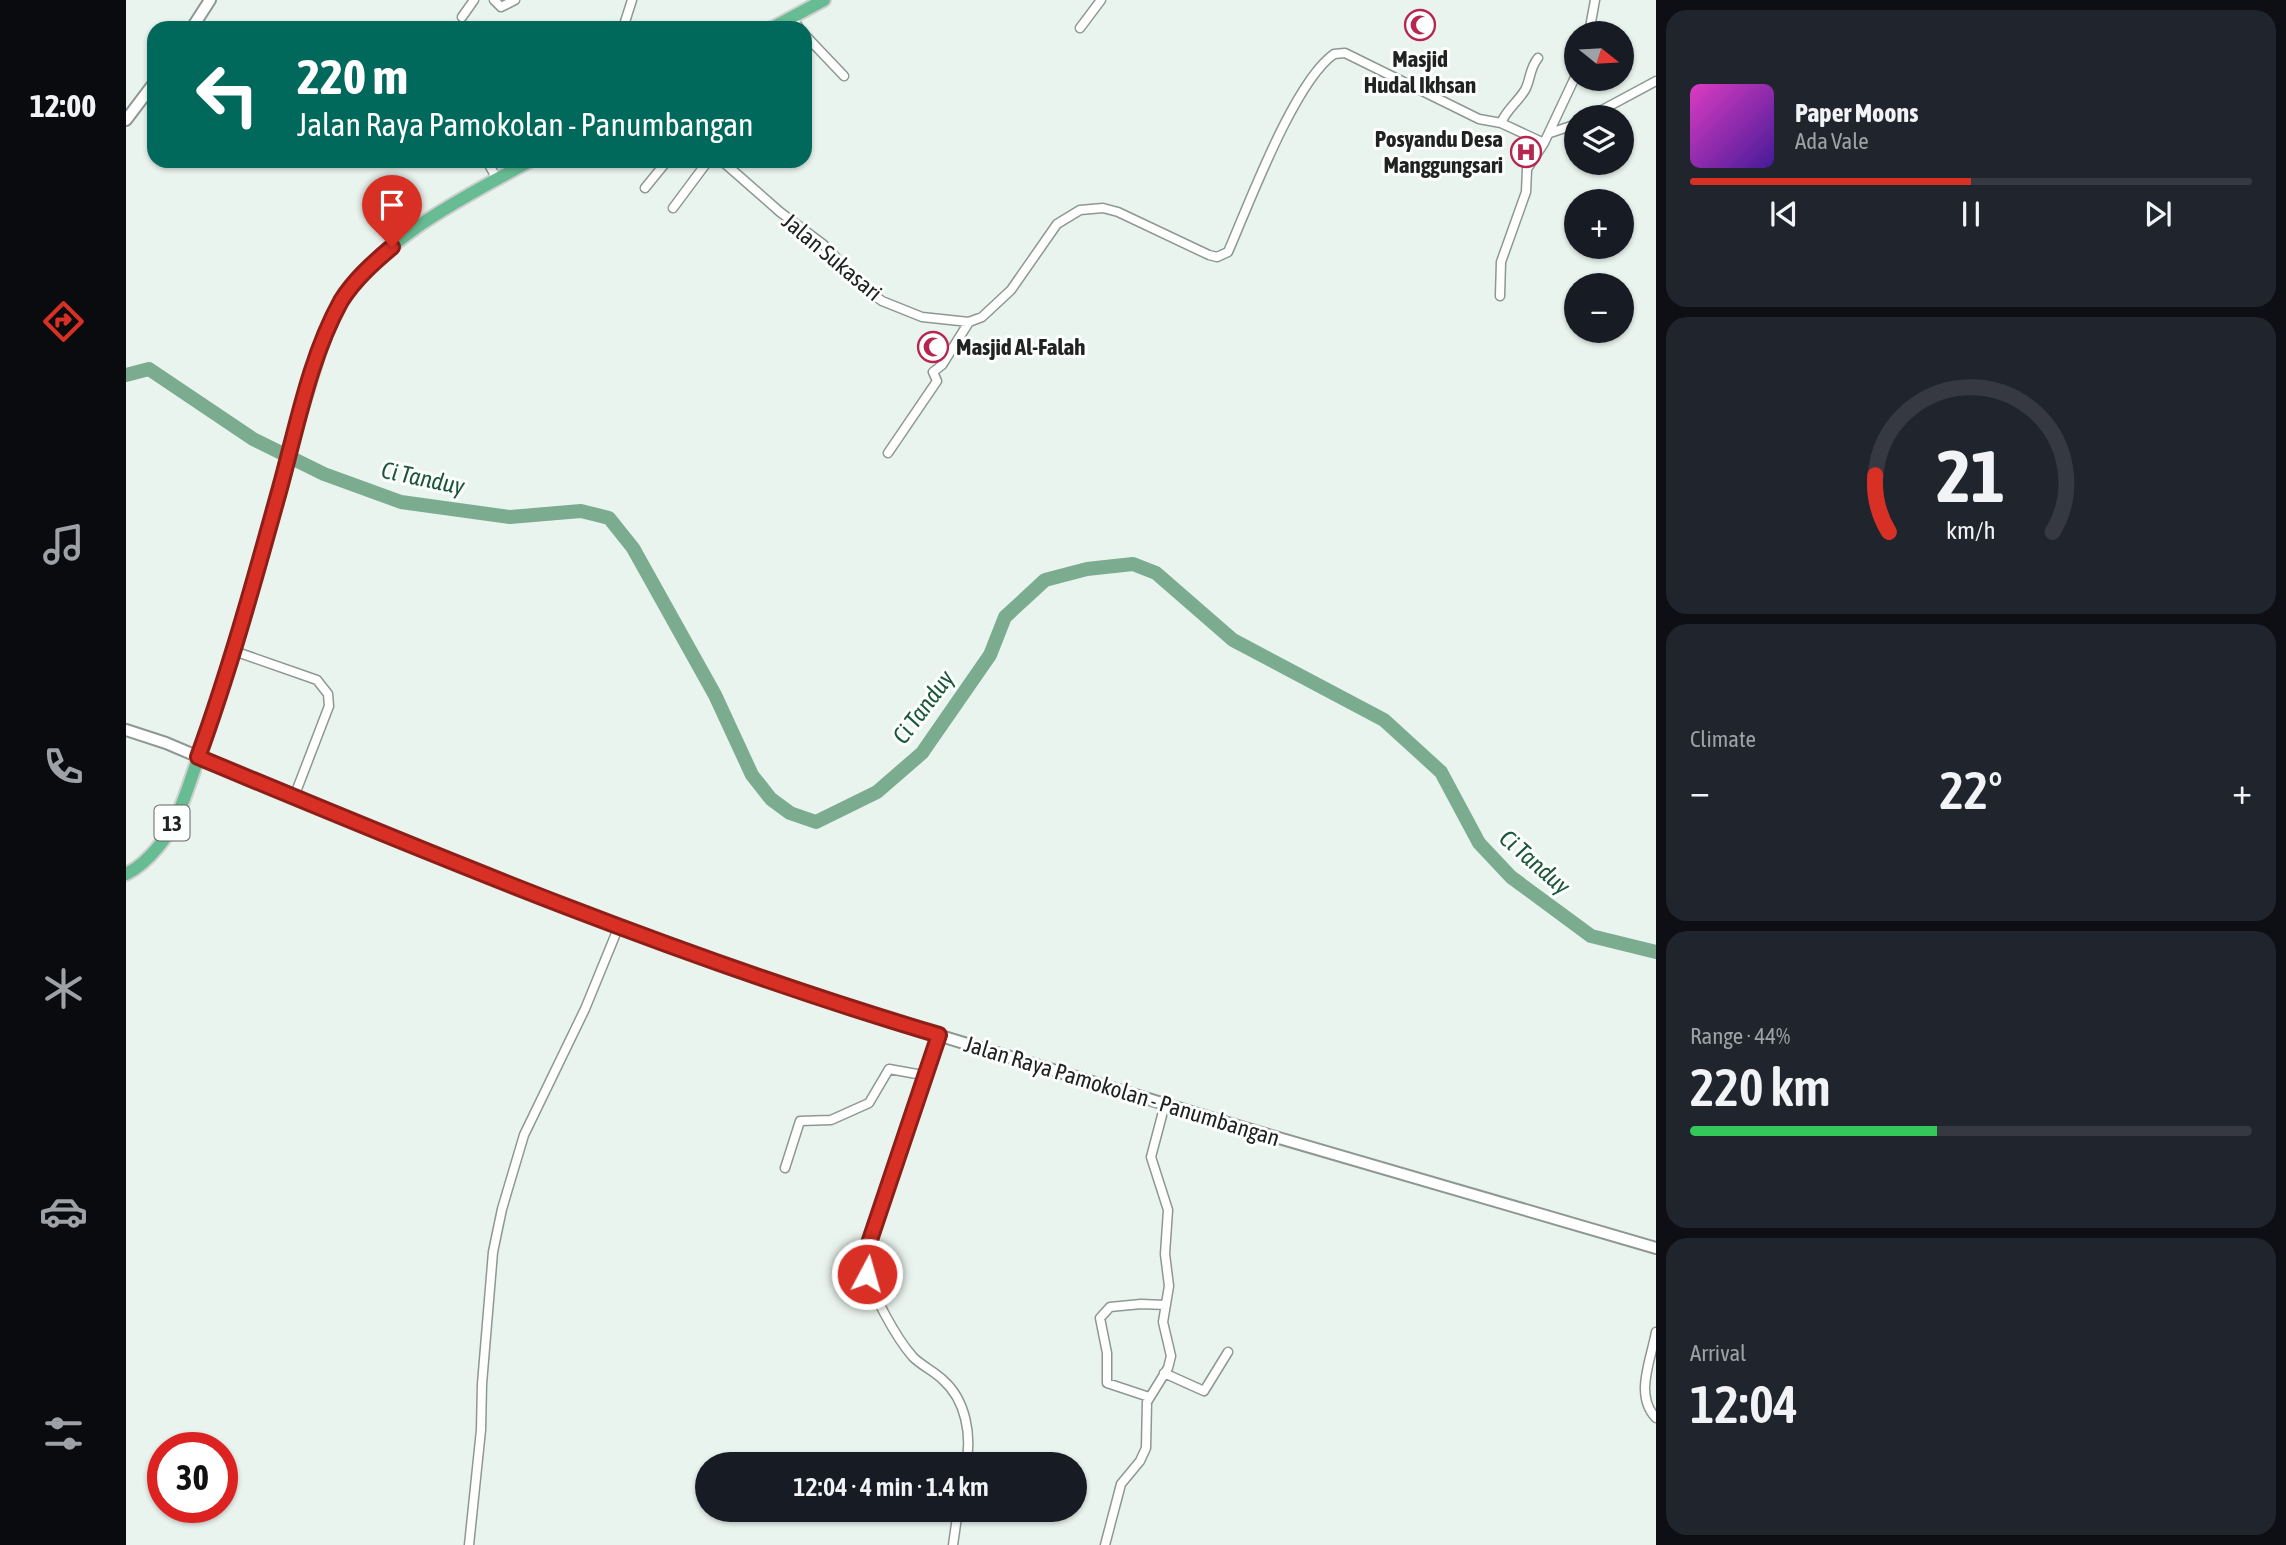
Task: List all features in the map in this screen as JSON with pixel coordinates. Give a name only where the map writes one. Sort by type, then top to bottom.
[{"type":"highway","points":[[798,21],[824,0]]},
{"type":"highway","name":"13","points":[[126,874],[137,869],[159,846],[178,812],[234,651],[294,431],[325,340],[342,300],[358,279],[431,216],[517,168]]},
{"type":"main road","points":[[197,21],[211,0]]},
{"type":"main road","points":[[126,120],[147,92]]},
{"type":"main road","name":"Jalan Raya Pamokolan - Panumbangan","points":[[126,730],[198,757],[383,835],[728,968],[1165,1104],[1656,1248]]},
{"type":"street","points":[[462,17],[474,0]]},
{"type":"street","points":[[494,0],[501,7],[515,0]]},
{"type":"street","points":[[625,21],[632,0]]},
{"type":"street","points":[[1080,28],[1101,0]]},
{"type":"street","points":[[1591,21],[1595,0]]},
{"type":"street","points":[[812,42],[844,76]]},
{"type":"street","points":[[888,453],[937,381],[933,372],[942,365],[969,322],[982,317],[1011,290],[1058,224],[1080,210],[1103,208],[1118,212],[1209,255],[1223,255],[1281,131],[1316,72],[1334,54],[1345,53],[1479,119],[1501,123],[1544,143]]},
{"type":"street","points":[[1501,123],[1509,107],[1525,89],[1531,67],[1538,58]]},
{"type":"street","points":[[1611,105],[1656,81]]},
{"type":"street","points":[[1500,296],[1501,262],[1526,192],[1527,169],[1550,133],[1569,91]]},
{"type":"street","points":[[1550,133],[1564,128]]},
{"type":"street","points":[[491,168],[497,179]]},
{"type":"street","points":[[645,188],[661,168]]},
{"type":"street","points":[[673,208],[703,168]]},
{"type":"street","name":"Jalan Sukasari","points":[[730,168],[780,212],[824,245],[865,288],[882,301],[922,317],[969,322]]},
{"type":"street","points":[[234,651],[317,680],[328,694],[329,706],[294,797]]},
{"type":"street","points":[[469,1545],[481,1430],[493,1252],[502,1209],[524,1135],[585,1009],[619,926]]},
{"type":"street","points":[[939,1035],[928,1076],[870,1240],[866,1264],[874,1290],[904,1345],[917,1361],[941,1377],[955,1395],[967,1427],[966,1452]]},
{"type":"street","points":[[785,1168],[795,1128],[800,1121],[831,1120],[869,1103],[889,1069],[928,1076]]},
{"type":"street","points":[[1105,1545],[1121,1484],[1140,1461],[1146,1448],[1145,1420],[1149,1397],[1171,1356],[1163,1322],[1169,1286],[1164,1254],[1168,1210],[1150,1157],[1165,1104]]},
{"type":"street","points":[[1149,1397],[1107,1383],[1107,1353],[1100,1318],[1110,1307],[1166,1305]]},
{"type":"street","points":[[1656,1332],[1644,1397],[1646,1408],[1656,1418]]},
{"type":"street","points":[[1164,1373],[1204,1391],[1228,1352]]},
{"type":"street","points":[[953,1545],[956,1522]]},
{"type":"waterway","name":"Ci Tanduy","points":[[126,375],[149,369],[253,439],[324,474],[401,502],[510,517],[581,511],[609,518],[633,548],[715,695],[752,775],[771,799],[790,813],[816,822],[877,792],[922,753],[990,655],[1005,617],[1045,580],[1087,569],[1133,564],[1156,573],[1233,640],[1384,720],[1441,772],[1479,843],[1511,877],[1591,936],[1656,952]]},
{"type":"place","name":"Masjid Hudal Ikhsan","points":[[1420,25]]},
{"type":"place","name":"Posyandu Desa Manggungsari","points":[[1526,152]]},
{"type":"place","name":"Masjid Al-Falah","points":[[933,347]]},
{"type":"route","points":[[392,247],[373,263],[342,300],[325,340],[294,431],[221,695],[198,757],[383,835],[728,968],[939,1035],[925,1086],[870,1240],[866,1255],[867,1274]]}]
